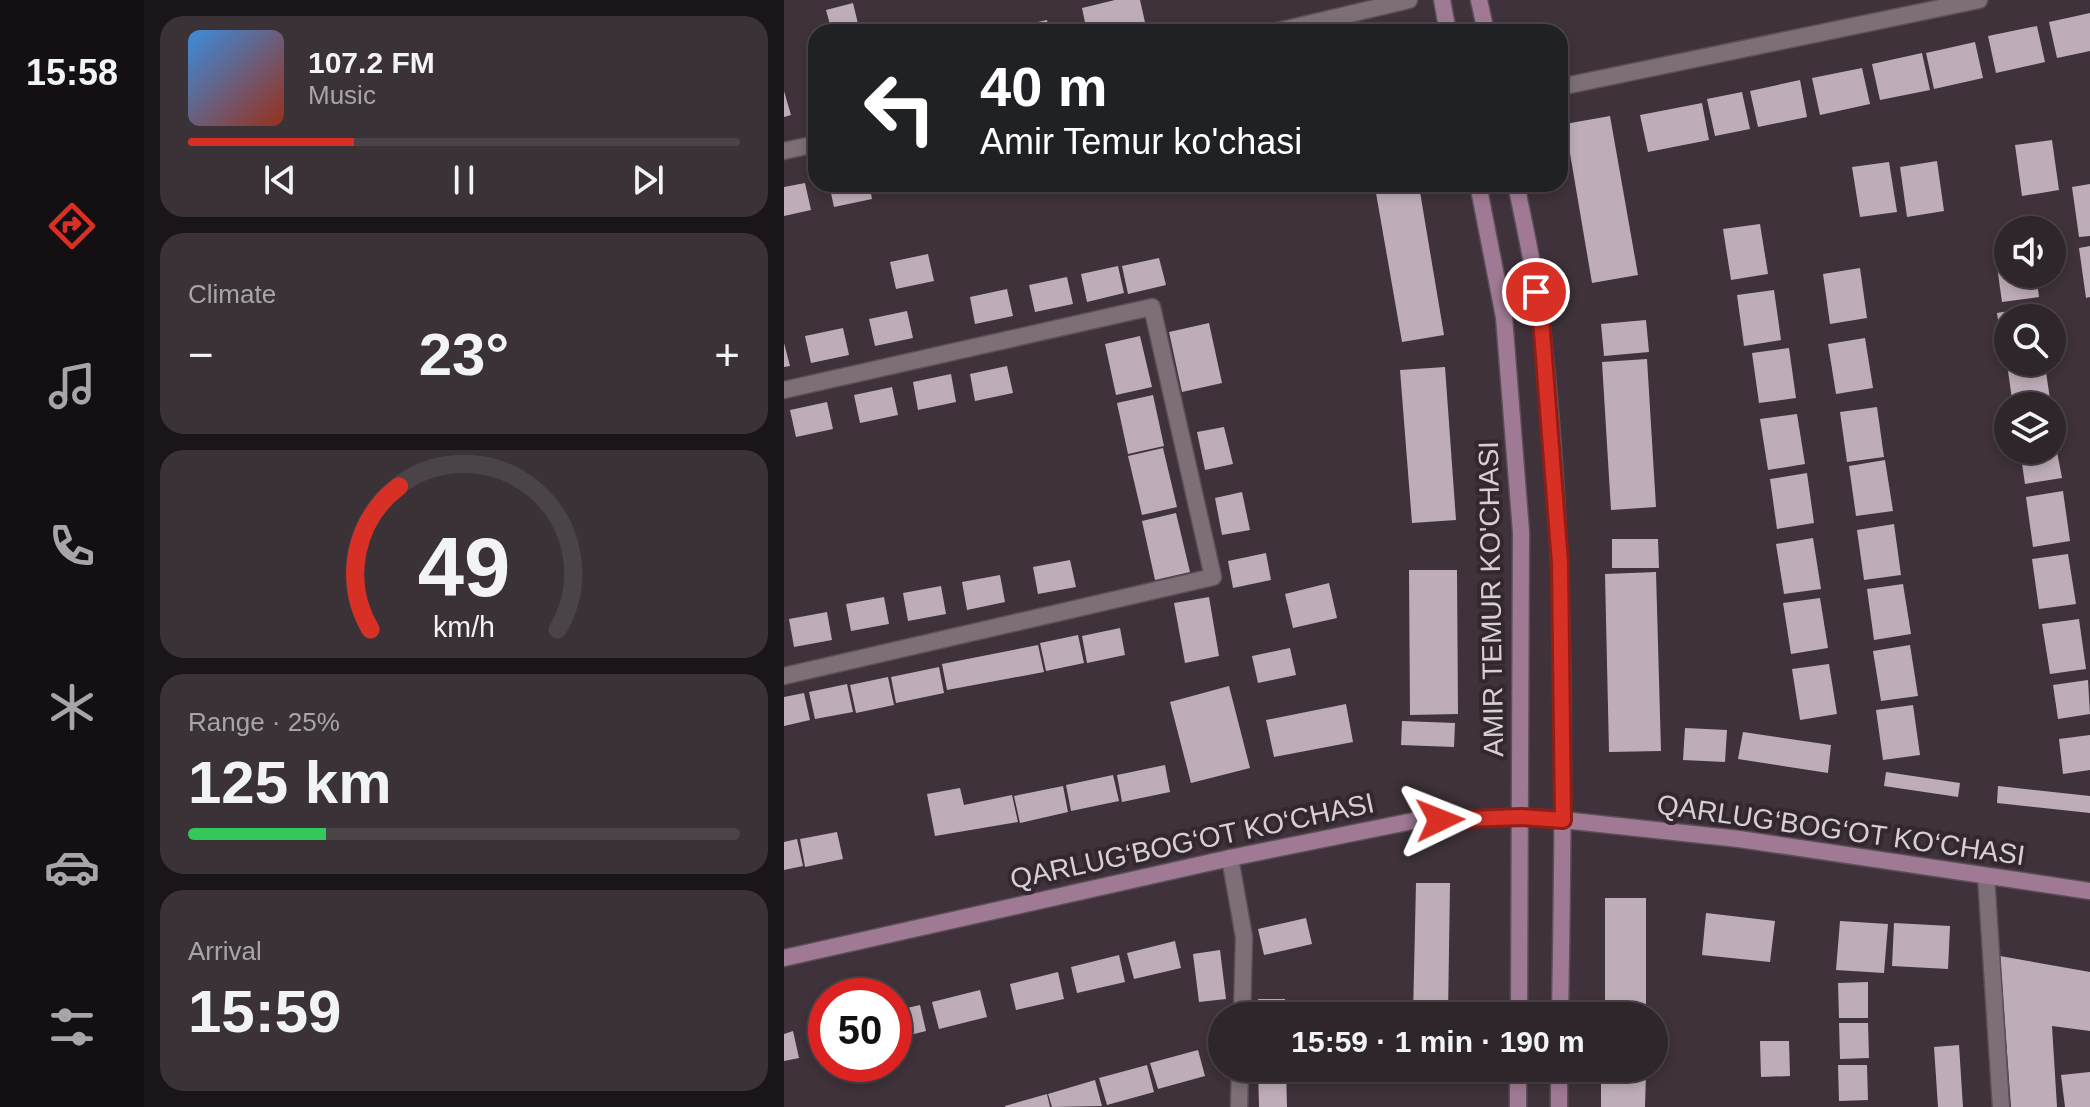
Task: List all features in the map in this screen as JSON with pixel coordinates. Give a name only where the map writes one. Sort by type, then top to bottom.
[{"type":"main road","points":[[1442,0],[1446,24]]},
{"type":"main road","points":[[1479,0],[1484,24]]},
{"type":"main road","name":"AMIR TEMUR KO'CHASI","points":[[1480,192],[1504,317],[1521,532],[1519,1002]]},
{"type":"main road","points":[[1517,192],[1541,319],[1560,563],[1563,820],[1560,1002]]},
{"type":"main road","name":"QARLUG‘BOG‘OT KO‘CHASI","points":[[784,958],[1230,858],[1413,821],[1522,817],[1563,820],[1739,839],[2090,891]]},
{"type":"main road","points":[[1518,1082],[1518,1107]]},
{"type":"main road","points":[[1559,1082],[1559,1107]]},
{"type":"street","points":[[1308,24],[1409,0]]},
{"type":"street","points":[[1568,85],[1979,0]]},
{"type":"street","points":[[784,151],[808,146]]},
{"type":"street","points":[[784,390],[1152,307],[1213,577],[784,676]]},
{"type":"street","points":[[1230,858],[1244,937],[1242,1002]]},
{"type":"street","points":[[1986,876],[2001,1107]]},
{"type":"street","points":[[1235,1106],[1238,1082]]},
{"type":"building","points":[[1115,0],[1140,0],[1145,24],[1085,24],[1082,8]]},
{"type":"building","points":[[853,3],[858,24],[830,24],[826,10]]},
{"type":"building","points":[[2090,13],[2090,51],[2057,58],[2049,22]]},
{"type":"building","points":[[2037,26],[2045,62],[1996,73],[1988,36]]},
{"type":"building","points":[[1975,42],[1983,78],[1934,89],[1926,53]]},
{"type":"building","points":[[1922,53],[1930,90],[1880,100],[1872,64]]},
{"type":"building","points":[[1862,68],[1870,104],[1820,115],[1812,78]]},
{"type":"building","points":[[1800,80],[1807,117],[1758,127],[1750,91]]},
{"type":"building","points":[[784,91],[791,115],[784,117]]},
{"type":"building","points":[[1742,92],[1750,129],[1715,136],[1707,99]]},
{"type":"building","points":[[1702,103],[1709,140],[1648,152],[1640,115]]},
{"type":"building","points":[[1610,116],[1638,275],[1592,283],[1568,142],[1568,123]]},
{"type":"building","points":[[2052,140],[2059,190],[2022,196],[2015,145]]},
{"type":"building","points":[[1937,161],[1944,211],[1907,217],[1900,167]]},
{"type":"building","points":[[1889,162],[1897,212],[1860,217],[1852,167]]},
{"type":"building","points":[[805,183],[811,210],[784,216],[784,187]]},
{"type":"building","points":[[2090,184],[2090,236],[2079,237],[2072,187]]},
{"type":"building","points":[[831,192],[871,192],[872,199],[834,207]]},
{"type":"building","points":[[1420,192],[1444,335],[1402,342],[1376,193]]},
{"type":"building","points":[[1760,224],[1768,274],[1731,280],[1723,229]]},
{"type":"building","points":[[2090,246],[2090,297],[2086,298],[2079,248]]},
{"type":"building","points":[[928,254],[934,281],[896,289],[890,262]]},
{"type":"building","points":[[1159,258],[1166,285],[1128,294],[1122,266]]},
{"type":"building","points":[[1118,266],[1124,293],[1087,302],[1081,274]]},
{"type":"building","points":[[1860,268],[1867,318],[1830,324],[1823,274]]},
{"type":"building","points":[[1067,277],[1073,304],[1035,312],[1029,285]]},
{"type":"building","points":[[2000,288],[2038,288],[2039,297],[2002,302]]},
{"type":"building","points":[[1007,289],[1013,316],[975,324],[970,297]]},
{"type":"building","points":[[1774,290],[1781,340],[1744,346],[1737,295]]},
{"type":"building","points":[[907,311],[913,338],[875,346],[869,319]]},
{"type":"building","points":[[1646,320],[1649,352],[1604,356],[1601,324]]},
{"type":"building","points":[[1209,323],[1222,383],[1182,392],[1169,332]]},
{"type":"building","points":[[843,328],[849,355],[811,363],[805,336]]},
{"type":"building","points":[[1140,336],[1152,387],[1116,395],[1105,344]]},
{"type":"building","points":[[1865,338],[1873,388],[1836,394],[1828,344]]},
{"type":"building","points":[[784,343],[790,366],[784,367]]},
{"type":"building","points":[[1789,348],[1796,398],[1759,403],[1752,353]]},
{"type":"building","points":[[1647,359],[1656,507],[1611,510],[1602,362]]},
{"type":"building","points":[[1007,366],[1013,393],[975,401],[970,374]]},
{"type":"building","points":[[1445,367],[1456,520],[1412,523],[1400,370]]},
{"type":"building","points":[[951,374],[956,402],[918,410],[913,382]]},
{"type":"building","points":[[2009,376],[2047,376],[2049,392],[2011,392]]},
{"type":"building","points":[[892,387],[898,415],[860,423],[854,395]]},
{"type":"building","points":[[1153,395],[1164,446],[1128,454],[1117,403]]},
{"type":"building","points":[[827,402],[833,429],[796,437],[790,410]]},
{"type":"building","points":[[1877,407],[1884,457],[1847,462],[1840,412]]},
{"type":"building","points":[[1797,414],[1805,464],[1768,470],[1760,419]]},
{"type":"building","points":[[1224,427],[1233,464],[1205,470],[1197,432]]},
{"type":"building","points":[[1163,448],[1177,507],[1142,515],[1128,456]]},
{"type":"building","points":[[1885,460],[1893,511],[1856,516],[1849,466]]},
{"type":"building","points":[[2022,464],[2059,464],[2062,478],[2025,484]]},
{"type":"building","points":[[1807,473],[1814,523],[1777,529],[1770,479]]},
{"type":"building","points":[[2063,491],[2070,541],[2033,547],[2026,497]]},
{"type":"building","points":[[1242,492],[1250,530],[1222,535],[1215,498]]},
{"type":"building","points":[[1176,513],[1190,572],[1155,580],[1142,521]]},
{"type":"building","points":[[1894,524],[1901,575],[1864,580],[1857,530]]},
{"type":"building","points":[[1813,538],[1821,589],[1784,594],[1776,544]]},
{"type":"building","points":[[1612,539],[1658,539],[1659,568],[1612,568]]},
{"type":"building","points":[[1266,553],[1271,580],[1233,588],[1228,561]]},
{"type":"building","points":[[2068,554],[2076,604],[2039,609],[2032,559]]},
{"type":"building","points":[[1070,560],[1076,587],[1038,594],[1033,567]]},
{"type":"building","points":[[1409,570],[1457,570],[1458,714],[1410,715]]},
{"type":"building","points":[[1656,572],[1661,751],[1609,752],[1605,574]]},
{"type":"building","points":[[1000,575],[1005,602],[967,610],[962,582]]},
{"type":"building","points":[[1329,583],[1337,618],[1293,628],[1285,594]]},
{"type":"building","points":[[1903,584],[1911,634],[1874,640],[1867,589]]},
{"type":"building","points":[[941,586],[946,614],[908,621],[903,593]]},
{"type":"building","points":[[884,597],[889,624],[851,631],[846,604]]},
{"type":"building","points":[[1209,597],[1219,656],[1185,663],[1174,603]]},
{"type":"building","points":[[1820,598],[1828,648],[1791,654],[1783,603]]},
{"type":"building","points":[[827,612],[832,640],[794,647],[789,619]]},
{"type":"building","points":[[2079,619],[2086,669],[2050,674],[2042,624]]},
{"type":"building","points":[[1120,628],[1125,655],[1087,663],[1082,636]]},
{"type":"building","points":[[1078,635],[1084,663],[1046,671],[1040,643]]},
{"type":"building","points":[[1038,645],[1044,672],[947,690],[942,664]]},
{"type":"building","points":[[1910,645],[1918,696],[1881,701],[1873,651]]},
{"type":"building","points":[[1290,648],[1296,675],[1258,683],[1252,656]]},
{"type":"building","points":[[1829,664],[1837,714],[1800,720],[1792,669]]},
{"type":"building","points":[[939,667],[944,693],[896,703],[891,677]]},
{"type":"building","points":[[888,677],[894,705],[856,713],[850,685]]},
{"type":"building","points":[[2088,680],[2090,714],[2058,719],[2053,685]]},
{"type":"building","points":[[847,684],[853,712],[815,719],[809,692]]},
{"type":"building","points":[[1229,686],[1250,768],[1191,783],[1170,702]]},
{"type":"building","points":[[804,693],[810,720],[784,726],[784,697]]},
{"type":"building","points":[[1346,704],[1353,742],[1274,757],[1266,720]]},
{"type":"building","points":[[1913,705],[1920,755],[1883,760],[1876,710]]},
{"type":"building","points":[[1402,721],[1455,723],[1454,747],[1401,745]]},
{"type":"building","points":[[1685,728],[1727,730],[1725,762],[1683,760]]},
{"type":"building","points":[[1743,732],[1831,745],[1828,773],[1738,759]]},
{"type":"building","points":[[2090,735],[2090,770],[2063,774],[2059,739]]},
{"type":"building","points":[[1165,765],[1170,792],[1122,802],[1117,775]]},
{"type":"building","points":[[1886,772],[1960,783],[1958,797],[1884,786]]},
{"type":"building","points":[[1113,775],[1119,801],[1071,811],[1066,785]]},
{"type":"building","points":[[1063,786],[1068,812],[1020,823],[1014,796]]},
{"type":"building","points":[[1998,786],[2090,796],[2090,813],[1997,803]]},
{"type":"building","points":[[960,788],[964,805],[1012,795],[1018,822],[935,836],[927,794]]},
{"type":"building","points":[[837,832],[843,859],[805,867],[800,839]]},
{"type":"building","points":[[797,839],[803,866],[784,870],[784,842]]},
{"type":"building","points":[[1416,883],[1450,883],[1448,1002],[1413,1002]]},
{"type":"building","points":[[1605,898],[1646,898],[1646,1002],[1605,1002]]},
{"type":"building","points":[[1706,913],[1775,921],[1770,962],[1702,955]]},
{"type":"building","points":[[1306,918],[1312,944],[1264,955],[1258,929]]},
{"type":"building","points":[[1840,921],[1888,924],[1884,973],[1836,970]]},
{"type":"building","points":[[1894,923],[1950,926],[1948,969],[1892,966]]},
{"type":"building","points":[[1175,941],[1181,968],[1134,979],[1127,953]]},
{"type":"building","points":[[1220,950],[1226,999],[1199,1002],[1193,954]]},
{"type":"building","points":[[1119,955],[1125,982],[1077,993],[1071,967]]},
{"type":"building","points":[[2000,956],[2090,972],[2090,1031],[2052,1026],[2057,1107],[2011,1107]]},
{"type":"building","points":[[1058,972],[1064,999],[1016,1010],[1010,984]]},
{"type":"building","points":[[1868,982],[1868,1018],[1839,1018],[1838,983]]},
{"type":"building","points":[[980,990],[987,1017],[939,1029],[932,1002]]},
{"type":"building","points":[[1258,999],[1285,999],[1285,1002],[1258,1002]]},
{"type":"building","points":[[920,1005],[926,1031],[912,1034],[912,1007]]},
{"type":"building","points":[[1839,1023],[1868,1023],[1869,1058],[1840,1059]]},
{"type":"building","points":[[793,1031],[799,1058],[784,1061],[784,1034]]},
{"type":"building","points":[[1760,1041],[1789,1041],[1790,1076],[1761,1077]]},
{"type":"building","points":[[1959,1045],[1963,1107],[1938,1107],[1934,1047]]},
{"type":"building","points":[[1198,1050],[1205,1076],[1158,1089],[1150,1063]]},
{"type":"building","points":[[1147,1065],[1154,1092],[1107,1105],[1099,1078]]},
{"type":"building","points":[[1838,1065],[1867,1065],[1868,1100],[1839,1101]]},
{"type":"building","points":[[2090,1072],[2090,1107],[2065,1107],[2061,1075]]},
{"type":"building","points":[[1095,1080],[1102,1106],[1052,1107],[1048,1094]]},
{"type":"building","points":[[1258,1082],[1286,1082],[1287,1107],[1259,1107]]},
{"type":"building","points":[[1601,1082],[1646,1082],[1645,1107],[1601,1107]]},
{"type":"building","points":[[1047,1094],[1050,1107],[1005,1107],[1005,1106]]},
{"type":"route","points":[[1440,820],[1522,817],[1563,820],[1560,563],[1541,319],[1536,292]]}]
